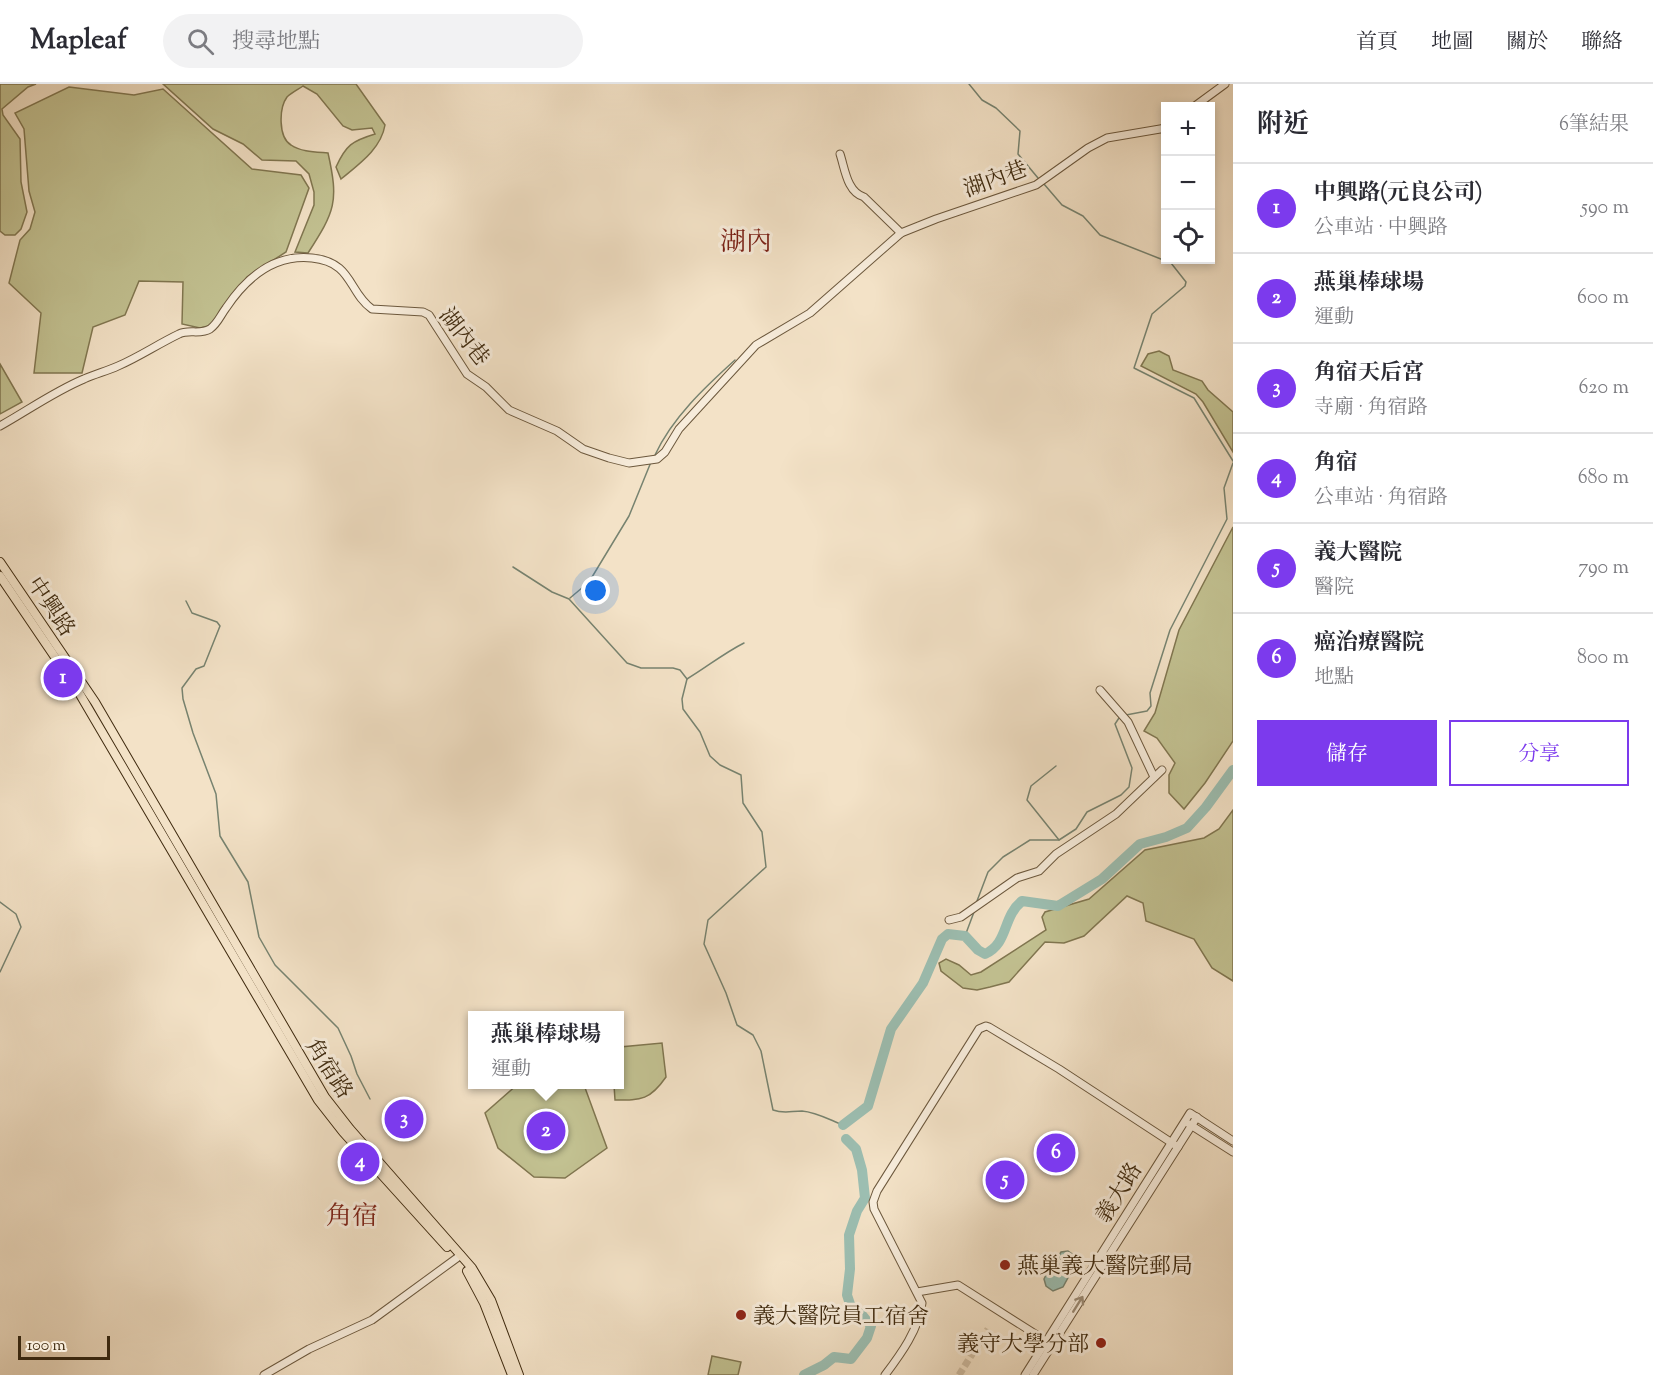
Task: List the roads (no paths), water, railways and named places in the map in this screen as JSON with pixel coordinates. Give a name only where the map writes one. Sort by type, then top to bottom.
[{"type":"main road","name":"中興路","points":[[0,562],[76,672],[127,766]]},
{"type":"main road","name":"中興路","points":[[0,576],[127,766]]},
{"type":"main road","name":"角宿路","points":[[127,766],[325,1097],[482,1283],[491,1300],[519,1375]]},
{"type":"main road","name":"角宿路","points":[[459,1257],[477,1287],[512,1375]]},
{"type":"street","points":[[1200,102],[1225,84]]},
{"type":"street","name":"湖內巷","points":[[0,426],[82,380],[119,366],[182,332],[207,332],[217,323],[243,284],[258,272],[287,259],[314,258],[334,264],[347,275],[366,304],[372,309],[423,312],[429,315],[467,374],[486,387],[509,410],[557,431],[583,449],[629,463],[657,459],[665,452],[679,429],[756,345],[810,313],[901,233],[1036,185],[1088,148],[1107,138],[1161,129]]},
{"type":"street","points":[[840,154],[850,185],[857,195],[864,197],[901,233]]},
{"type":"street","points":[[1100,690],[1128,722],[1154,777]]},
{"type":"street","points":[[950,920],[961,917],[1017,878],[1039,871],[1056,854],[1116,814],[1162,770]]},
{"type":"street","points":[[885,1375],[897,1359],[920,1316],[922,1303],[879,1221],[873,1203],[877,1191],[979,1029],[986,1026],[1059,1069],[1174,1145]]},
{"type":"street","points":[[1233,1141],[1190,1113],[1188,1123],[1233,1152]]},
{"type":"street","name":"義大路","points":[[1025,1375],[1188,1123]]},
{"type":"street","name":"義大路","points":[[1034,1375],[1174,1145]]},
{"type":"street","points":[[264,1375],[309,1349],[372,1320],[459,1257]]},
{"type":"street","points":[[917,1292],[958,1285],[1046,1342],[1047,1353]]},
{"type":"waterway","points":[[969,84],[982,100],[996,108],[1020,131],[1018,154],[1038,178]]},
{"type":"waterway","points":[[1044,184],[1062,205],[1083,216],[1100,235],[1171,263],[1186,282],[1185,286],[1152,314],[1134,368],[1194,398],[1233,461]]},
{"type":"waterway","points":[[655,455],[670,428],[680,416],[701,392],[735,360]]},
{"type":"waterway","points":[[570,598],[589,582],[629,516],[651,462]]},
{"type":"waterway","points":[[1126,715],[1147,711],[1151,706],[1150,693],[1170,630],[1227,519],[1224,488],[1233,463]]},
{"type":"waterway","points":[[513,567],[552,592],[569,599],[627,663],[641,668],[673,668],[680,670],[687,679],[682,699],[683,709],[700,732],[710,756],[720,765],[741,775],[743,803],[762,832],[766,867],[708,920],[704,944],[726,993],[737,1025],[753,1035],[761,1051],[773,1110],[807,1112],[843,1125]]},
{"type":"waterway","points":[[186,601],[192,613],[217,622],[220,626],[204,666],[196,669],[182,688],[193,733],[216,794],[220,836],[248,882],[259,937],[275,965],[338,1028],[370,1099]]},
{"type":"waterway","points":[[687,679],[744,643]]},
{"type":"waterway","points":[[977,901],[988,872],[1003,857],[1030,840],[1059,840],[1076,829],[1087,812],[1121,795],[1129,787],[1132,768],[1115,724],[1119,718]]},
{"type":"waterway","points":[[1056,766],[1031,786],[1027,800],[1059,840]]},
{"type":"waterway","points":[[843,1125],[868,1106],[891,1029],[923,983],[942,939],[948,934],[965,936],[985,954],[998,943],[1011,914],[1022,901],[1058,906],[1102,879],[1140,844],[1187,828],[1206,807],[1233,770]]},
{"type":"waterway","points":[[0,902],[16,914],[21,927],[0,972]]},
{"type":"waterway","points":[[965,936],[974,912]]},
{"type":"waterway","points":[[804,1375],[834,1357],[851,1359],[867,1338],[871,1326],[851,1307],[847,1295],[850,1269],[849,1235],[857,1211],[865,1198],[862,1170],[856,1149],[846,1139]]},
{"type":"tunnel","points":[[959,1375],[988,1329]]},
{"type":"place","name":"中興路(元良公司)","points":[[63,678]]},
{"type":"place","name":"角宿天后宮","points":[[404,1119]]},
{"type":"place","name":"燕巢棒球場","points":[[546,1131]]},
{"type":"place","name":"癌治療醫院","points":[[1056,1153]]},
{"type":"place","name":"角宿","points":[[360,1162]]},
{"type":"place","name":"義大醫院","points":[[1005,1180]]},
{"type":"place","name":"燕巢義大醫院郵局","points":[[1005,1265]]},
{"type":"place","name":"義大醫院員工宿舍","points":[[741,1315]]},
{"type":"place","name":"義守大學分部","points":[[1101,1343]]},
{"type":"district","name":"湖內","points":[[746,241]]},
{"type":"district","name":"角宿","points":[[352,1215]]}]
